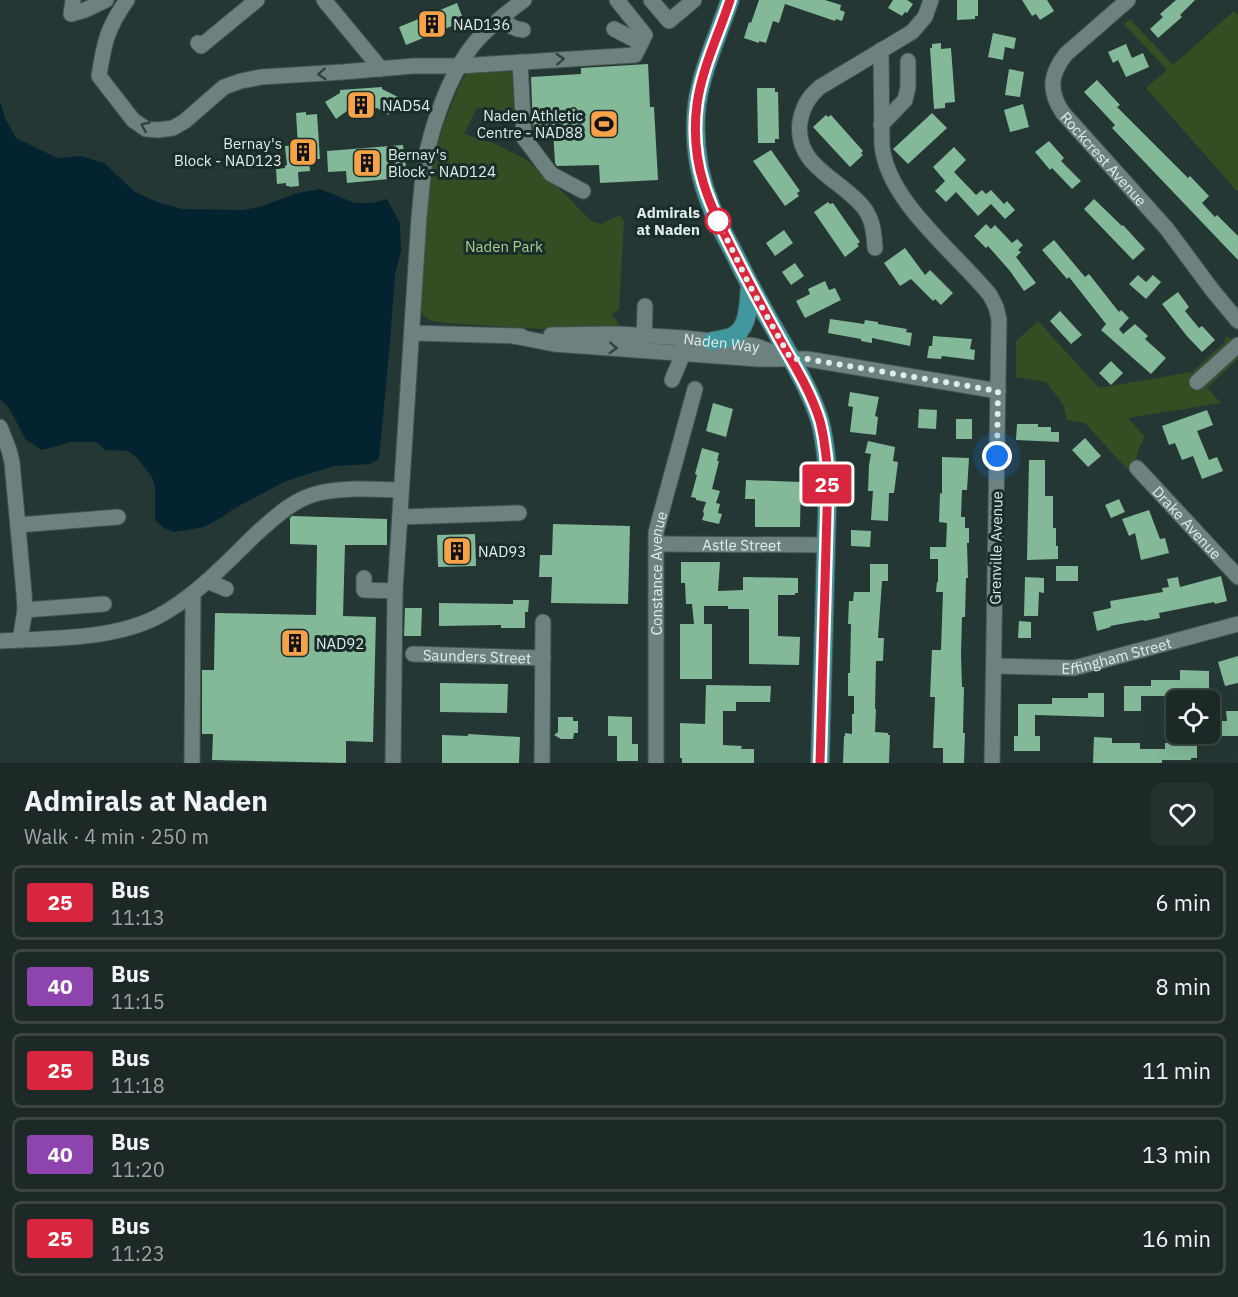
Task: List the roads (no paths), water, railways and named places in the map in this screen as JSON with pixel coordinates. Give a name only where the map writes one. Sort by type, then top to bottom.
[{"type":"main road","points":[[730,0],[701,84],[696,117],[697,155],[703,185],[711,208],[750,286],[810,395],[820,420],[825,443],[828,475],[820,763]]},
{"type":"main road","points":[[712,341],[732,336],[740,330],[747,317],[750,286]]},
{"type":"street","points":[[73,0],[71,14],[96,6],[106,0]]},
{"type":"street","points":[[126,0],[113,19],[104,42],[99,76],[133,120],[146,129],[158,130],[173,128],[185,121],[224,87],[261,77],[413,66],[459,66],[635,55],[645,35],[624,2]]},
{"type":"street","points":[[393,763],[395,591],[419,217],[425,162],[433,127],[459,66],[480,36],[524,0]]},
{"type":"street","points":[[651,0],[669,21],[694,0]]},
{"type":"street","points":[[875,248],[873,228],[865,209],[809,159],[801,140],[799,127],[803,108],[815,91],[825,83],[917,27],[925,17],[931,0]]},
{"type":"street","name":"Rockcrest Avenue","points":[[1128,0],[1059,62],[1054,72],[1053,94],[1070,122],[1167,230],[1238,321]]},
{"type":"street","points":[[198,43],[201,46],[219,28],[253,2]]},
{"type":"street","points":[[331,5],[356,34],[381,69]]},
{"type":"street","points":[[502,18],[508,25],[523,30]]},
{"type":"street","points":[[614,30],[641,43]]},
{"type":"street","name":"Grenville Avenue","points":[[881,50],[882,146],[888,171],[914,212],[986,290],[998,313],[992,763]]},
{"type":"street","points":[[865,59],[874,58],[881,68]]},
{"type":"street","points":[[881,125],[905,100],[908,87],[908,61]]},
{"type":"street","points":[[520,62],[521,137],[551,174],[582,191]]},
{"type":"street","points":[[644,343],[645,306]]},
{"type":"street","name":"Naden Way","points":[[412,333],[513,336],[618,334],[644,343],[683,346],[758,359],[791,359]]},
{"type":"street","name":"Naden Way","points":[[683,346],[712,341],[756,346],[791,359]]},
{"type":"street","points":[[1197,382],[1238,345]]},
{"type":"street","points":[[672,380],[683,346]]},
{"type":"street","points":[[791,359],[807,359],[998,391]]},
{"type":"street","name":"Constance Avenue","points":[[656,763],[656,532],[695,389]]},
{"type":"street","points":[[0,427],[12,462],[18,525],[25,610],[20,640]]},
{"type":"street","name":"Drake Avenue","points":[[1137,468],[1238,577]]},
{"type":"street","points":[[0,641],[80,636],[132,627],[158,616],[192,594],[277,515],[299,500],[320,493],[359,489],[401,490]]},
{"type":"street","points":[[400,517],[519,513]]},
{"type":"street","points":[[18,525],[118,517]]},
{"type":"street","name":"Astle Street","points":[[656,543],[826,545]]},
{"type":"street","points":[[364,578],[364,590],[395,591]]},
{"type":"street","points":[[207,580],[226,589]]},
{"type":"street","points":[[192,594],[192,763]]},
{"type":"street","points":[[25,610],[104,604]]},
{"type":"street","points":[[542,763],[543,622]]},
{"type":"street","name":"Effingham Street","points":[[994,666],[1074,668],[1238,624]]},
{"type":"street","name":"Saunders Street","points":[[413,654],[543,658]]},
{"type":"water","points":[[0,102],[6,120],[16,138],[57,158],[81,156],[104,163],[135,192],[157,202],[183,209],[243,210],[259,207],[298,193],[320,189],[355,203],[372,203],[387,199],[400,223],[401,251],[395,275],[379,459],[370,464],[334,466],[286,481],[204,527],[174,532],[164,528],[155,520],[155,487],[152,477],[136,457],[128,451],[105,450],[96,442],[71,442],[42,450],[26,440],[9,408],[0,399]]},
{"type":"place","name":"NAD136","points":[[432,24]]},
{"type":"place","name":"NAD54","points":[[361,105]]},
{"type":"place","name":"Naden Athletic Centre - NAD88","points":[[604,124]]},
{"type":"place","name":"Bernay's Block - NAD123","points":[[303,152]]},
{"type":"place","name":"Bernay's Block - NAD124","points":[[367,163]]},
{"type":"place","name":"Admirals at Naden","points":[[718,221]]},
{"type":"place","name":"NAD93","points":[[457,551]]},
{"type":"place","name":"NAD92","points":[[295,643]]},
{"type":"park label","name":"Naden Park","points":[[504,246]]}]
